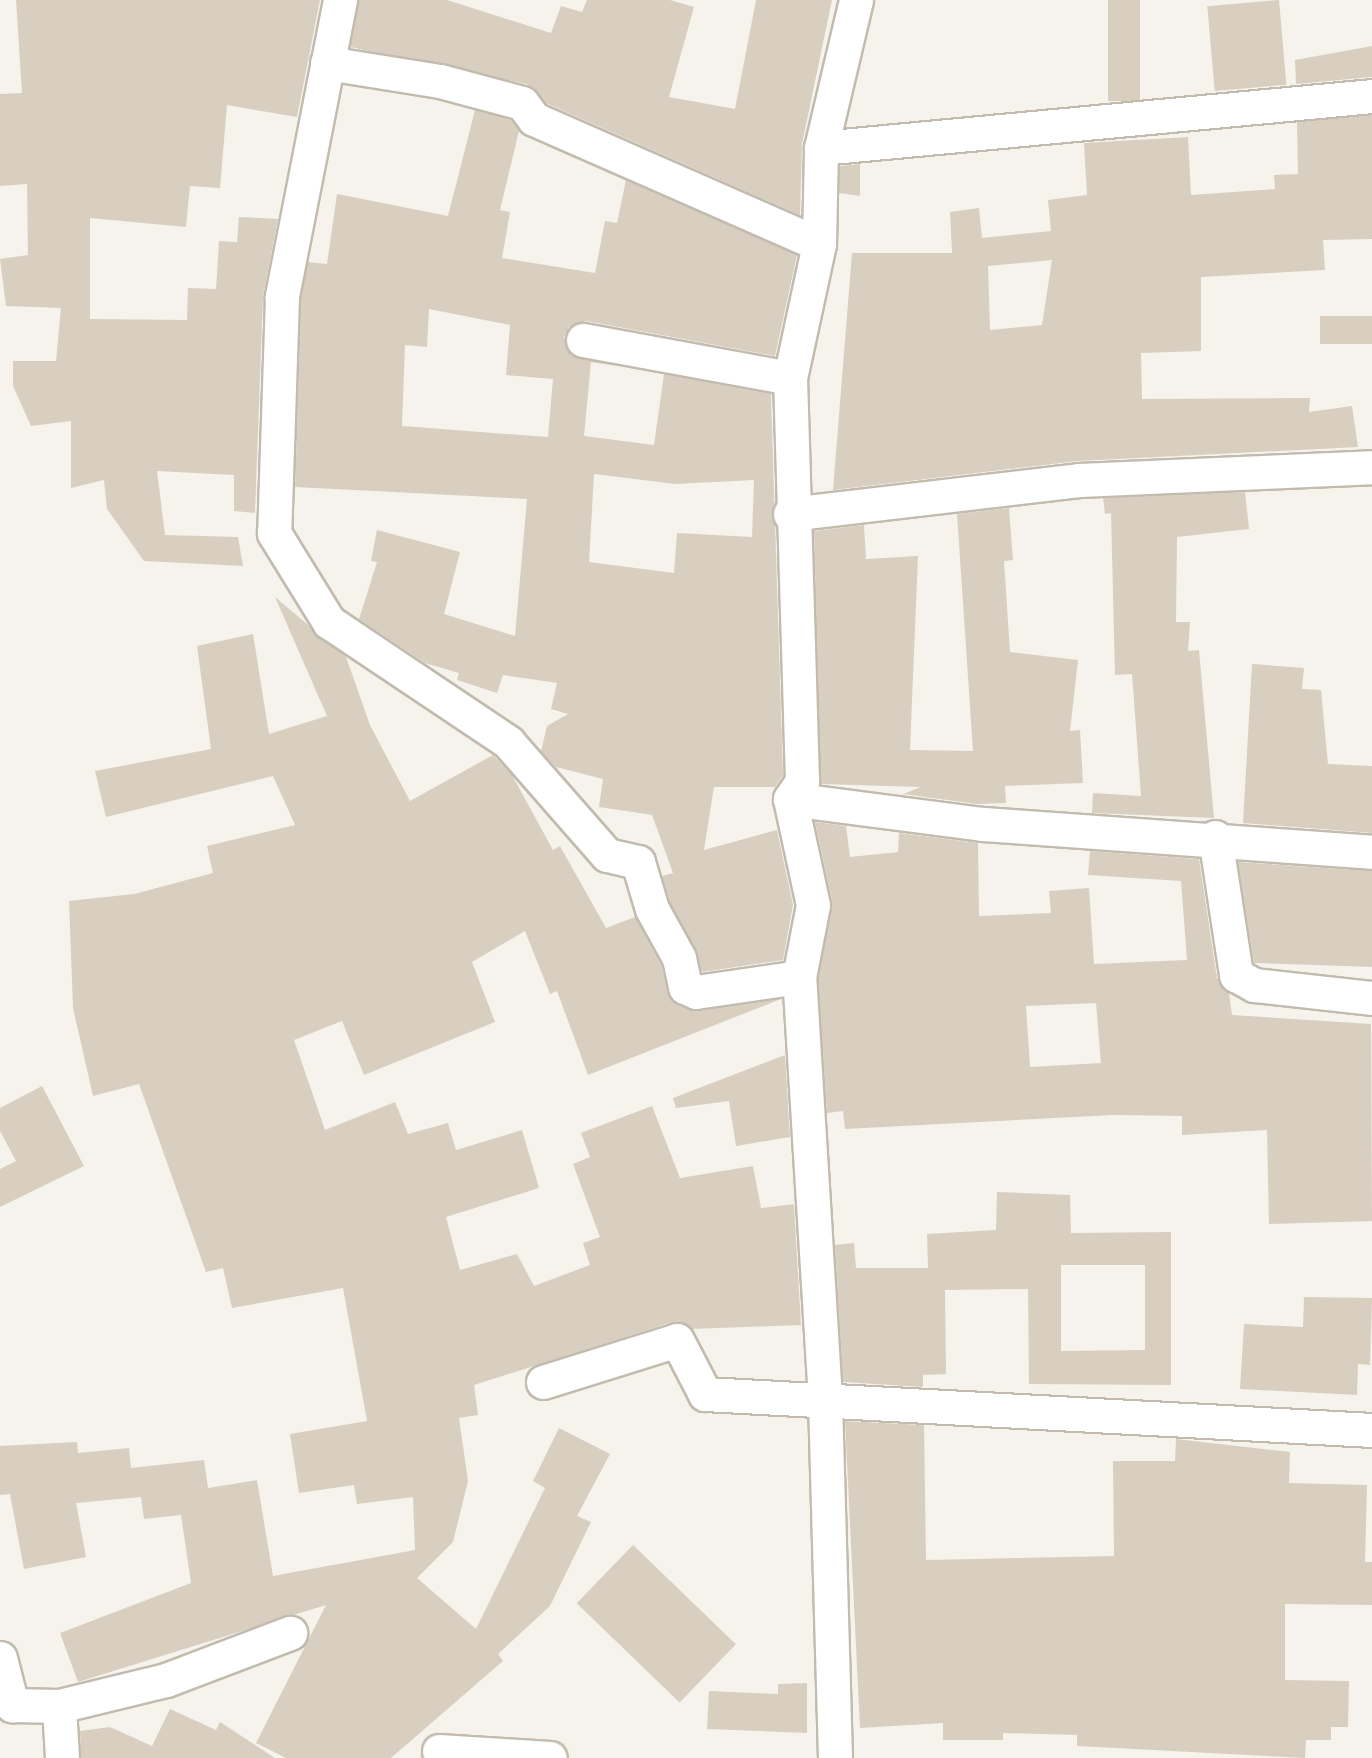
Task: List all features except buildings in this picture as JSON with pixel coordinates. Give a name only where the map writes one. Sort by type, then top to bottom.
[{"type":"street","points":[[340,0],[280,313],[274,533],[329,622],[508,742],[607,855],[638,862],[652,909],[679,958],[685,987],[696,992],[799,977]]},
{"type":"street","points":[[835,1758],[825,1399],[799,977],[813,905],[790,799],[802,780],[790,514],[790,378],[818,244],[821,148],[856,0]]},
{"type":"street","points":[[327,63],[452,84],[522,103],[534,120],[818,244]]},
{"type":"street","points":[[821,148],[1372,96]]},
{"type":"street","points":[[583,340],[790,378]]},
{"type":"street","points":[[790,514],[1079,480],[1372,467]]},
{"type":"street","points":[[790,799],[983,824],[1215,836],[1372,852]]},
{"type":"street","points":[[1215,836],[1236,975],[1254,985],[1372,998]]},
{"type":"street","points":[[543,1382],[677,1340],[687,1349],[695,1385],[705,1394],[1372,1430]]},
{"type":"street","points":[[0,1658],[12,1705],[59,1706],[166,1680],[290,1633]]},
{"type":"street","points":[[59,1706],[62,1758]]},
{"type":"street","points":[[439,1751],[550,1758]]}]
